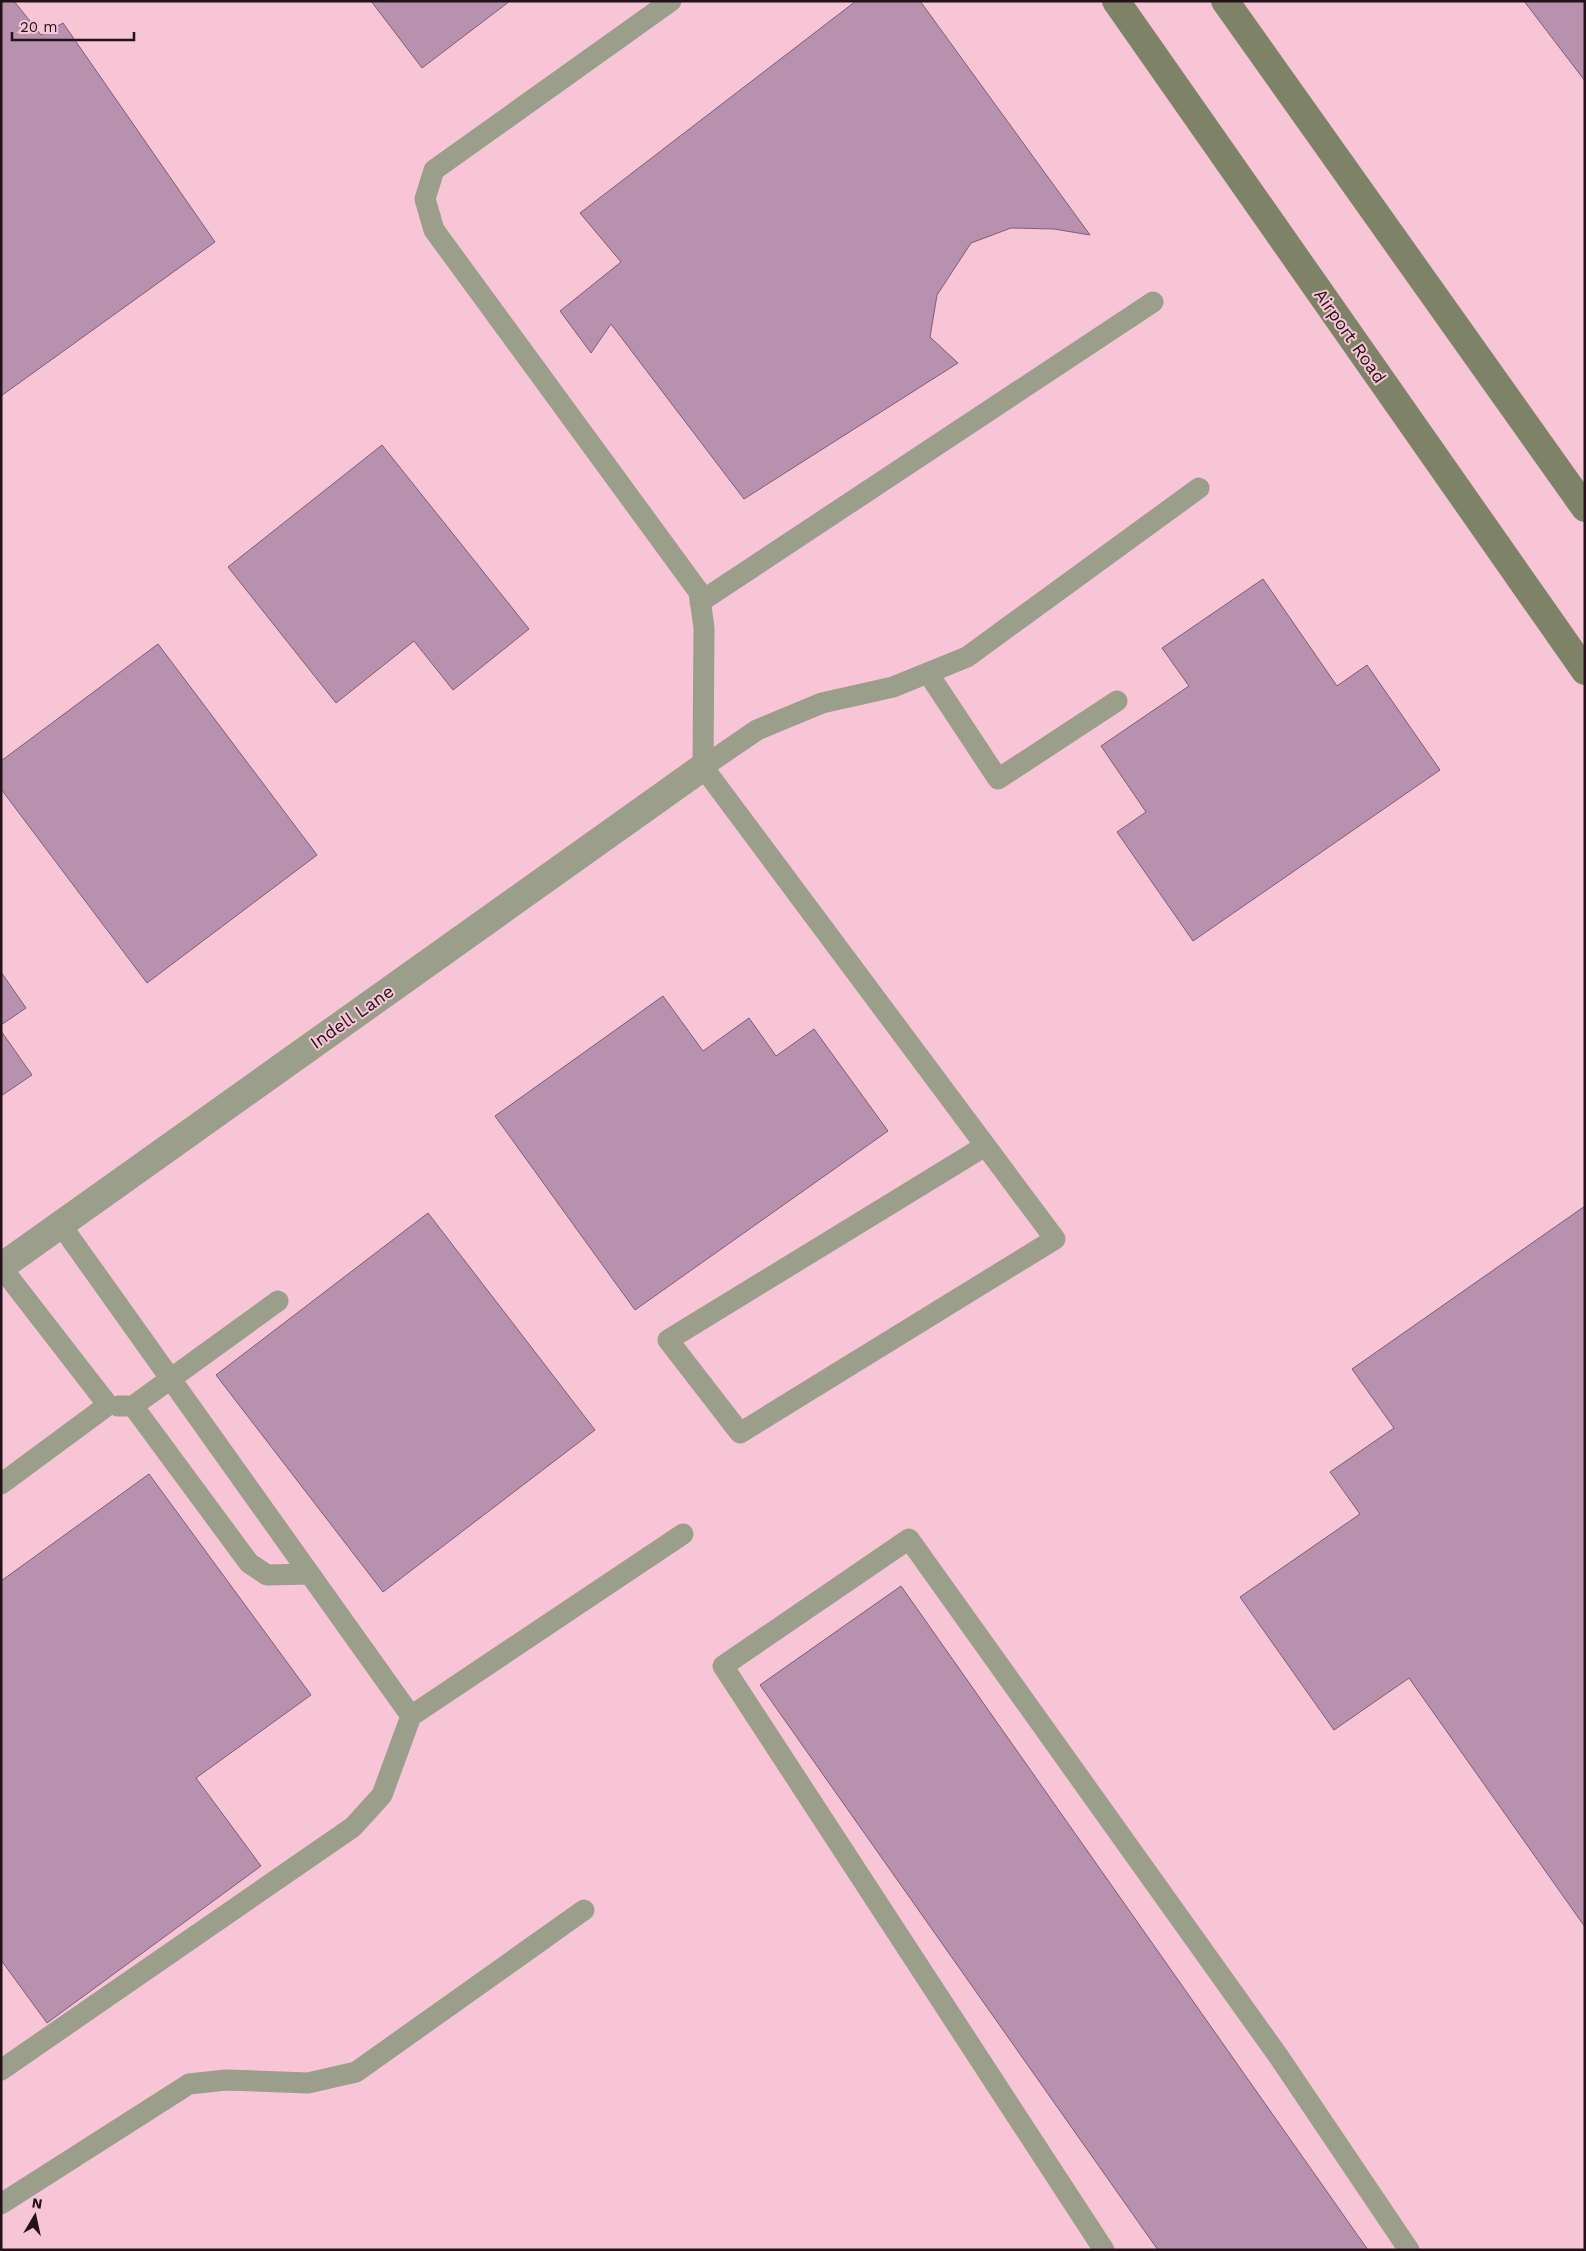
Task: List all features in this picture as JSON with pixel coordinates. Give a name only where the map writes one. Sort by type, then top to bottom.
[{"type":"main road","name":"Airport Road","points":[[1116,1],[1585,671]]},
{"type":"main road","points":[[1225,1],[1585,508]]},
{"type":"street","name":"Indell Lane","points":[[1,1267],[703,767]]},
{"type":"lane","points":[[671,1],[434,170],[425,199],[434,230],[699,592],[704,628],[703,767],[1055,1239],[740,1433],[668,1340],[985,1146]]},
{"type":"lane","points":[[700,602],[1153,302]]},
{"type":"lane","points":[[703,767],[757,730],[822,703],[893,687],[967,657],[1199,488]]},
{"type":"lane","points":[[928,673],[998,779],[1117,701]]},
{"type":"lane","points":[[61,1225],[411,1716]]},
{"type":"lane","points":[[1,1267],[108,1406]]},
{"type":"lane","points":[[1,1484],[108,1406],[133,1406],[278,1301]]},
{"type":"lane","points":[[133,1406],[249,1562],[267,1575],[310,1574]]},
{"type":"lane","points":[[4,2061],[353,1827],[382,1795],[411,1716],[683,1534]]},
{"type":"lane","points":[[1104,2250],[723,1666],[909,1539],[1279,2057],[1409,2250]]},
{"type":"lane","points":[[1,2204],[189,2084],[226,2080],[308,2083],[356,2072],[584,1910]]},
{"type":"building","points":[[1,1],[14,1],[41,35],[63,23],[215,242],[1,396]]},
{"type":"building","points":[[371,1],[510,1],[422,68]]},
{"type":"building","points":[[856,1],[920,1],[1090,235],[1054,229],[1011,228],[971,243],[937,295],[930,337],[958,363],[744,499],[611,324],[591,353],[560,311],[621,262],[580,213]]},
{"type":"building","points":[[1524,1],[1585,1],[1585,81]]},
{"type":"building","points":[[382,445],[529,629],[453,690],[414,641],[336,703],[228,567]]},
{"type":"building","points":[[1263,579],[1337,686],[1367,665],[1440,770],[1193,941],[1117,832],[1146,812],[1101,746],[1189,686],[1162,648]]},
{"type":"building","points":[[158,644],[317,855],[147,983],[1,789],[1,761]]},
{"type":"building","points":[[1,972],[26,1008],[1,1025]]},
{"type":"building","points":[[663,996],[703,1051],[749,1018],[776,1056],[814,1029],[888,1131],[635,1310],[495,1116]]},
{"type":"building","points":[[1,1031],[32,1075],[1,1096]]},
{"type":"building","points":[[1585,1206],[1585,1927],[1409,1678],[1334,1730],[1240,1597],[1360,1514],[1330,1472],[1394,1428],[1352,1369]]},
{"type":"building","points":[[428,1213],[595,1430],[383,1592],[216,1375]]},
{"type":"building","points":[[149,1474],[311,1695],[196,1778],[261,1866],[47,2023],[1,1960],[1,1581]]},
{"type":"building","points":[[901,1586],[1368,2250],[1158,2250],[760,1685]]}]
